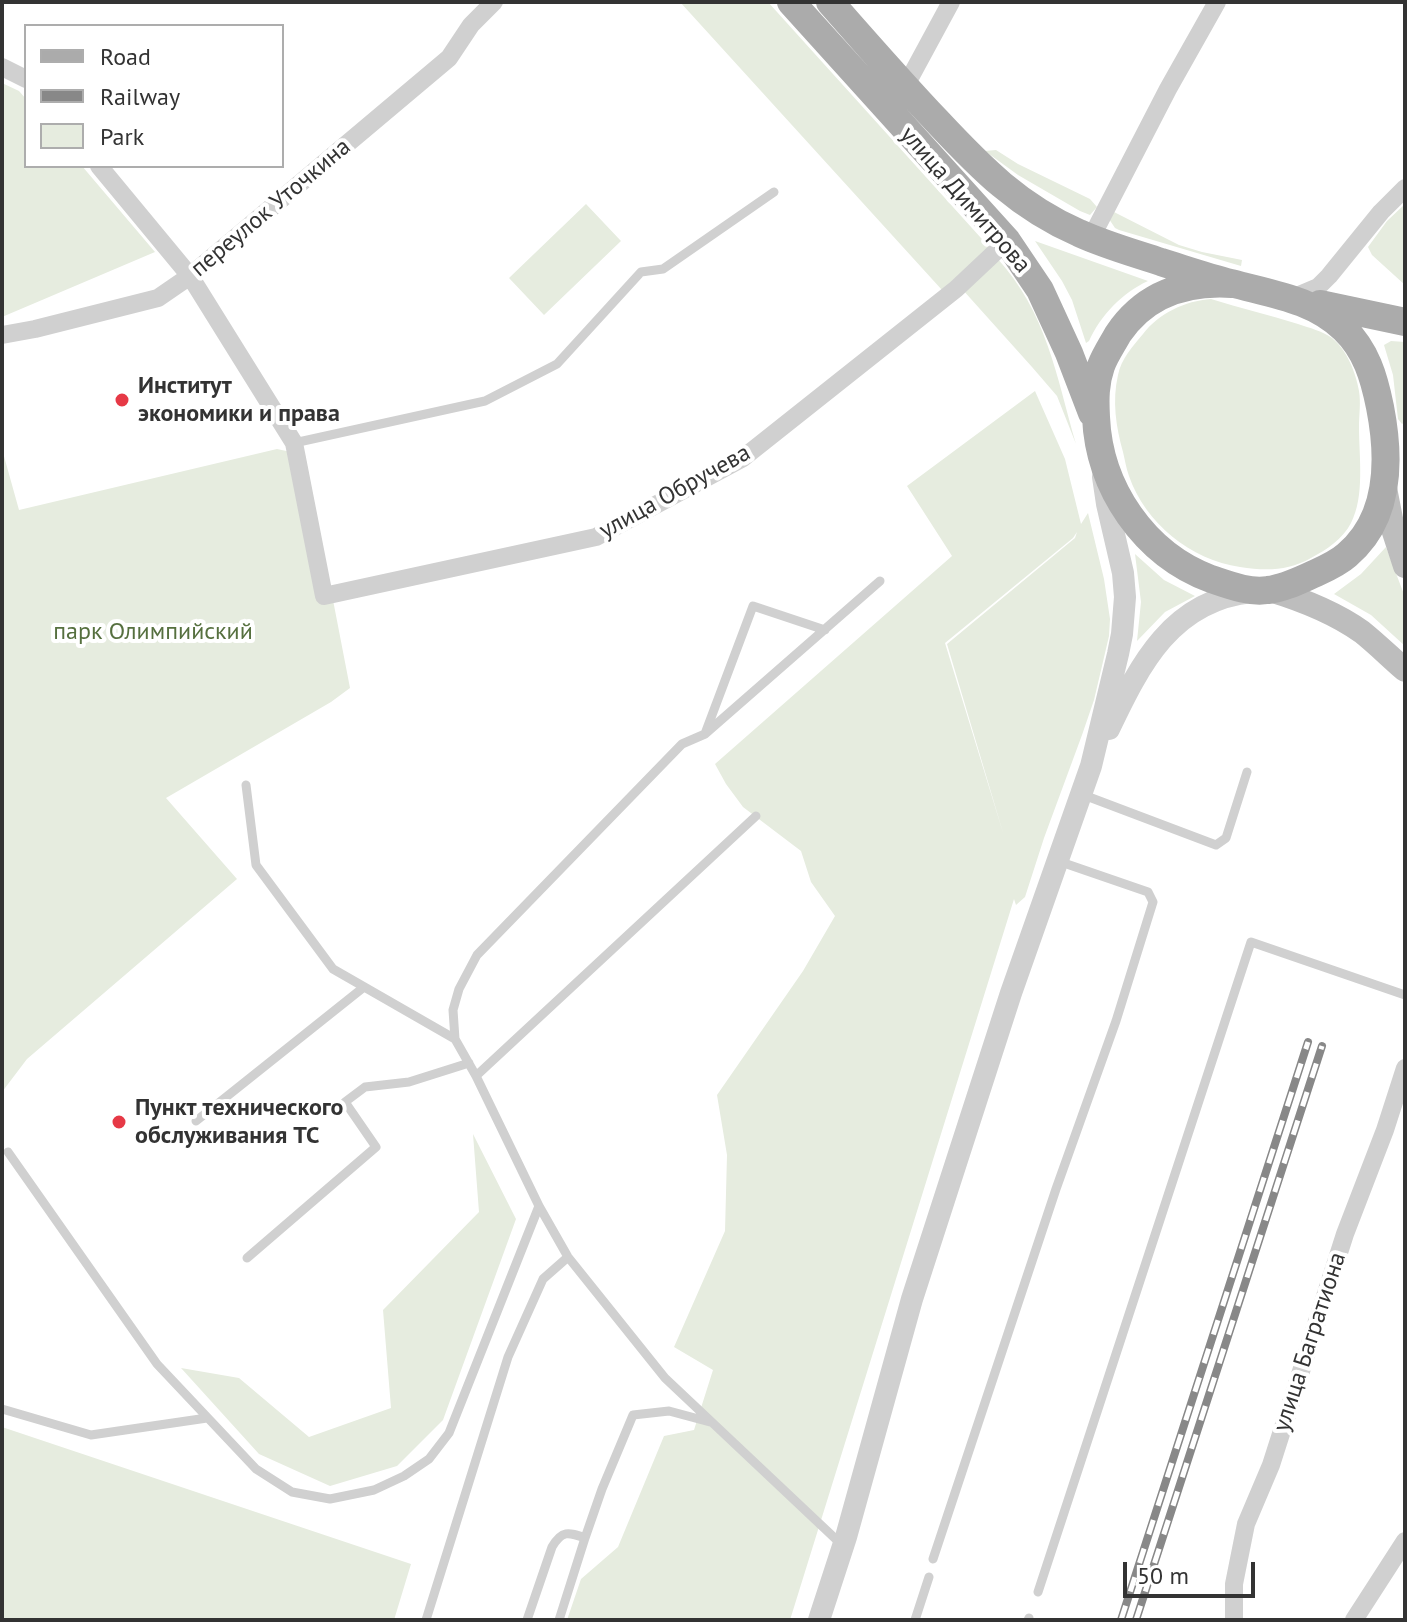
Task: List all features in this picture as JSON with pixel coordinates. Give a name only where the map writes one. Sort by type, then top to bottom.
[{"type":"main road","name":"улица Димитрова","points":[[791,2],[1007,241],[1040,290],[1069,353],[1114,489],[1137,526],[1157,547],[1203,576],[1312,604],[1337,616],[1365,634],[1405,670]]},
{"type":"main road","name":"улица Димитрова","points":[[830,2],[977,164],[1005,189],[1056,222],[1091,238],[1232,284],[1292,298],[1343,327],[1369,365],[1376,385],[1384,431],[1385,485],[1393,529],[1405,565]]},
{"type":"main road","name":"улица Димитрова","points":[[1099,438],[1096,390],[1102,362],[1123,327],[1153,299],[1180,288],[1211,283],[1232,284]]},
{"type":"main road","points":[[1292,298],[1405,322]]},
{"type":"main road","points":[[1385,485],[1405,455]]},
{"type":"main road","name":"улица Димитрова","points":[[1265,591],[1303,579],[1337,563],[1348,554],[1379,512],[1385,485]]},
{"type":"street","name":"переулок Уточкина","points":[[2,335],[158,298],[190,276],[449,58],[471,25],[494,2]]},
{"type":"street","points":[[905,87],[951,2]]},
{"type":"street","points":[[1091,238],[1217,2]]},
{"type":"street","points":[[2,67],[24,78]]},
{"type":"street","points":[[101,168],[190,276],[294,443]]},
{"type":"street","points":[[1292,298],[1318,287],[1405,188]]},
{"type":"street","name":"улица Обручева","points":[[294,443],[324,596],[596,537],[743,458],[956,289],[1007,241]]},
{"type":"street","points":[[819,1620],[843,1546],[912,1299],[1011,993],[1091,766],[1118,654],[1125,597],[1123,573],[1107,504],[1099,438]]},
{"type":"street","points":[[1091,766],[1137,673],[1161,638],[1214,600],[1265,591]]},
{"type":"street","name":"улица Багратиона","points":[[1234,1620],[1234,1584],[1246,1524],[1271,1465],[1345,1234],[1405,1068]]},
{"type":"street","points":[[1354,1620],[1405,1541]]},
{"type":"lane","points":[[294,443],[485,401],[557,364],[641,272],[663,269],[774,192]]},
{"type":"lane","points":[[843,1546],[665,1378],[568,1257],[455,1039],[453,1010],[459,989],[477,955],[682,744],[705,734],[880,581]]},
{"type":"lane","points":[[705,734],[753,606],[825,630]]},
{"type":"lane","points":[[1081,794],[1216,845],[1226,838],[1247,772]]},
{"type":"lane","points":[[246,785],[256,865],[333,969],[455,1039]]},
{"type":"lane","points":[[476,1076],[756,816]]},
{"type":"lane","points":[[933,1559],[1056,1189],[1116,1021],[1153,902],[1148,892],[1058,861]]},
{"type":"lane","points":[[1038,1592],[1251,942],[1405,995]]},
{"type":"lane","points":[[196,1121],[364,987]]},
{"type":"lane","points":[[247,1258],[376,1147],[345,1102],[365,1087],[409,1082],[469,1063]]},
{"type":"lane","points":[[8,1152],[157,1364],[207,1418],[256,1469],[292,1492],[330,1499],[374,1490],[404,1476],[429,1459],[449,1433],[539,1206]]},
{"type":"lane","points":[[426,1620],[508,1357],[543,1279],[568,1257]]},
{"type":"lane","points":[[2,1409],[91,1435],[207,1418]]},
{"type":"lane","points":[[559,1620],[602,1489],[633,1415],[669,1411],[713,1423]]},
{"type":"lane","points":[[527,1620],[557,1539],[571,1533],[585,1538]]},
{"type":"lane","points":[[915,1620],[929,1577]]},
{"type":"green space","points":[[680,2],[768,2],[990,248],[942,290]]},
{"type":"green space","points":[[2,83],[24,97],[24,168],[84,168],[155,252],[2,317]]},
{"type":"green space","points":[[996,150],[1090,199],[1097,207],[1090,215],[1080,211],[1018,175],[985,151]]},
{"type":"green space","points":[[586,204],[621,241],[544,315],[509,278]]},
{"type":"green space","points":[[1405,204],[1405,285],[1372,255],[1368,247],[1387,221]]},
{"type":"green space","points":[[1112,211],[1179,245],[1242,260],[1241,266],[1119,230],[1109,219]]},
{"type":"green space","points":[[1035,241],[1148,281],[1113,306],[1086,343],[1072,300]]},
{"type":"green space","points":[[997,258],[1014,279],[1039,323],[1076,444],[1057,396],[962,289]]},
{"type":"green space","points":[[1211,299],[1328,336],[1342,349],[1356,377],[1360,400],[1360,476],[1358,501],[1351,523],[1334,544],[1317,555],[1285,568],[1240,567],[1222,563],[1188,548],[1158,524],[1146,509],[1128,473],[1116,414],[1116,385],[1122,364],[1135,343],[1165,314],[1182,305]]},
{"type":"green space","points":[[1391,341],[1405,342],[1405,422],[1402,424],[1398,419],[1393,375],[1384,345]]},
{"type":"green space","points":[[1035,391],[1065,459],[1081,524],[1088,513],[1104,579],[1110,619],[1109,636],[1094,700],[1025,897],[1016,905],[1014,899],[790,1620],[567,1620],[581,1579],[618,1547],[664,1436],[694,1430],[713,1370],[674,1347],[725,1231],[727,1155],[717,1095],[803,971],[835,916],[811,882],[801,851],[743,807],[715,764],[952,556],[907,486]],"holes":[[[1077,532],[1075,538],[947,644],[1004,836],[945,643]]]},
{"type":"green space","name":"парк Олимпийский","points":[[2,449],[19,510],[277,449],[305,455],[350,688],[166,798],[237,879],[27,1059],[2,1092]]},
{"type":"green space","points":[[1386,547],[1405,597],[1405,646],[1371,615],[1334,594],[1361,574]]},
{"type":"green space","points":[[1135,554],[1164,580],[1195,596],[1165,612],[1137,641],[1141,602]]},
{"type":"green space","points":[[473,1134],[516,1219],[443,1420],[397,1466],[330,1486],[259,1454],[181,1368],[239,1378],[309,1437],[391,1408],[383,1310],[479,1212]]},
{"type":"green space","points":[[2,1427],[411,1564],[394,1620],[2,1620]]},
{"type":"railway","points":[[1121,1620],[1308,1042]]},
{"type":"railway","points":[[1136,1620],[1322,1046]]},
{"type":"place","name":"Институт экономики и права","points":[[122,400]]},
{"type":"place","name":"Пункт технического обслуживания ТС","points":[[119,1122]]}]
